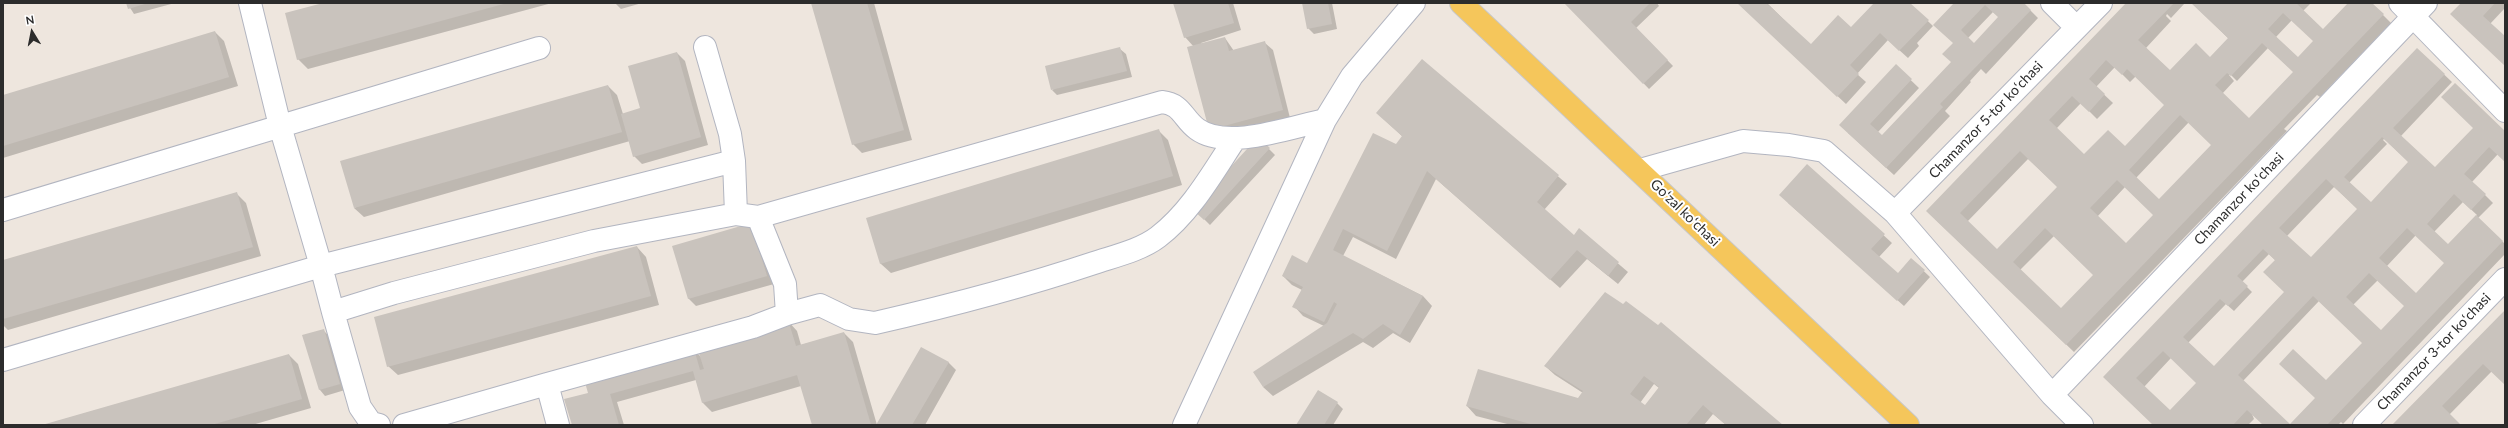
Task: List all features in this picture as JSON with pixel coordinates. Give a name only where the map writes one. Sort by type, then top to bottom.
[{"type":"main road","name":"Goʻzal koʻchasi","points":[[1461,3],[1640,170],[1908,425]]},
{"type":"street","points":[[250,3],[280,126],[360,407],[371,423],[379,425]]},
{"type":"street","points":[[1184,425],[1325,120],[1352,76],[1414,3]]},
{"type":"street","points":[[2052,3],[2076,27]]},
{"type":"street","name":"Chamanzor 5-tor koʻchasi","points":[[1895,213],[2101,3]]},
{"type":"street","points":[[2413,7],[2505,111]]},
{"type":"street","name":"Chamanzor koʻchasi","points":[[2052,395],[2413,7]]},
{"type":"street","points":[[3,210],[538,48]]},
{"type":"street","points":[[705,48],[730,134],[734,161],[736,214]]},
{"type":"street","points":[[333,312],[394,293],[594,241],[736,214],[758,217],[1162,102],[1173,103],[1197,129],[1214,136],[1235,139],[1325,120]]},
{"type":"street","points":[[404,425],[753,327],[787,314],[820,305],[849,319],[875,324],[1050,278],[1139,248],[1158,237],[1174,222],[1203,188],[1235,139]]},
{"type":"street","points":[[1640,170],[1742,141],[1789,145],[1824,151],[1895,213],[2052,395],[2082,425]]},
{"type":"street","points":[[3,360],[321,266],[734,161]]},
{"type":"street","points":[[758,217],[785,284],[787,314]]},
{"type":"street","name":"Chamanzor 3-tor koʻchasi","points":[[2364,425],[2505,278]]},
{"type":"street","points":[[547,384],[558,425]]},
{"type":"building","points":[[126,3],[148,3],[128,9]]},
{"type":"building","points":[[323,3],[507,3],[297,60],[285,13]]},
{"type":"building","points":[[811,3],[867,3],[904,130],[852,145]]},
{"type":"building","points":[[1173,3],[1228,3],[1234,23],[1184,38]]},
{"type":"building","points":[[1302,3],[1328,3],[1332,24],[1307,29]]},
{"type":"building","points":[[1564,3],[1650,3],[1631,22],[1668,60],[1643,84]]},
{"type":"building","points":[[1737,3],[1766,3],[1811,44],[1838,15],[1851,27],[1874,3],[1910,3],[1929,20],[1899,51],[1880,33],[1850,65],[1859,74],[1837,97]]},
{"type":"building","points":[[1954,3],[2024,3],[2031,10],[1940,104],[1943,107],[1886,168],[1839,125],[1896,64],[1912,79],[1870,124],[1882,135],[1951,62],[1942,54],[1953,43],[1933,25]],"holes":[[[1985,5],[1998,17],[1974,43],[1961,30]]]},
{"type":"building","points":[[2126,3],[2174,3],[2138,40],[2170,70],[2196,43],[2210,57],[2228,38],[2191,3],[2296,3],[2323,29],[2348,3],[2372,3],[2384,14],[2066,345],[1926,211]],"holes":[[[2283,13],[2313,41],[2298,57],[2268,29]],[[2262,43],[2293,72],[2249,118],[2215,85],[2227,73],[2231,76]],[[2106,60],[2122,75],[2127,69],[2164,105],[2125,146],[2108,130],[2084,154],[2049,120],[2072,96],[2089,112],[2105,94],[2089,79]],[[2180,115],[2211,145],[2159,199],[2129,170]],[[2020,151],[2057,187],[1997,249],[1960,213]],[[2117,180],[2153,215],[2126,243],[2090,208]],[[2045,228],[2093,275],[2061,308],[2013,262]]]},
{"type":"building","points":[[2461,3],[2495,3],[2483,16],[2505,36],[2505,66],[2450,14]]},
{"type":"building","points":[[215,31],[229,77],[3,146],[3,95]]},
{"type":"building","points":[[1225,37],[1229,51],[1265,41],[1283,110],[1209,130],[1187,47]]},
{"type":"building","points":[[1120,47],[1127,71],[1051,90],[1045,66]]},
{"type":"building","points":[[2417,48],[2445,74],[2393,128],[2435,167],[2473,128],[2441,97],[2455,83],[2505,131],[2505,162],[2489,147],[2464,174],[2486,194],[2471,210],[2454,194],[2427,224],[2448,244],[2476,215],[2503,241],[2327,425],[2263,425],[2247,410],[2233,425],[2153,425],[2103,377]],"holes":[[[2382,137],[2408,162],[2371,202],[2344,177]],[[2326,179],[2357,209],[2311,257],[2279,228]],[[2407,228],[2444,263],[2416,293],[2379,258]],[[2263,249],[2275,260],[2263,272],[2284,292],[2214,366],[2183,337],[2220,299],[2228,306],[2248,286],[2237,276]],[[2369,273],[2404,306],[2381,330],[2346,297]],[[2313,296],[2362,343],[2326,380],[2293,349],[2279,364],[2315,398],[2290,424],[2238,375]],[[2163,351],[2196,383],[2170,410],[2136,378]]]},
{"type":"building","points":[[677,52],[701,137],[633,157],[621,114],[640,108],[628,66]]},
{"type":"building","points":[[1422,59],[1559,175],[1537,202],[1574,235],[1579,228],[1619,262],[1608,276],[1577,250],[1550,280],[1427,171],[1387,251],[1343,229],[1333,250],[1423,296],[1400,335],[1383,324],[1363,339],[1353,333],[1263,387],[1253,372],[1327,323],[1337,304],[1334,302],[1324,322],[1292,307],[1303,287],[1282,276],[1292,255],[1307,263],[1373,133],[1396,144],[1402,136],[1376,113]]},
{"type":"building","points":[[608,85],[622,132],[354,208],[340,161]]},
{"type":"building","points":[[1159,129],[1173,176],[880,264],[866,218]]},
{"type":"building","points":[[1258,137],[1270,148],[1204,220],[1192,209]]},
{"type":"building","points":[[1807,164],[1885,234],[1871,249],[1898,273],[1911,258],[1925,270],[1897,301],[1779,195]]},
{"type":"building","points":[[237,192],[253,247],[3,319],[3,260]]},
{"type":"building","points":[[751,223],[767,276],[688,299],[672,246]]},
{"type":"building","points":[[637,246],[651,296],[387,367],[374,317]]},
{"type":"building","points":[[1605,292],[1623,304],[1626,301],[1658,325],[1661,322],[1783,425],[1726,425],[1703,405],[1686,425],[1534,425],[1466,406],[1478,369],[1578,398],[1583,391],[1544,366]],"holes":[[[1644,376],[1659,387],[1645,405],[1630,394]]]},
{"type":"building","points":[[2505,310],[2505,385],[2483,364],[2442,406],[2461,425],[2392,425]]},
{"type":"building","points":[[788,320],[796,346],[844,332],[871,425],[812,425],[797,375],[702,403],[693,371],[610,394],[619,425],[572,425],[564,399],[588,393],[584,379],[694,349],[700,370],[704,369],[697,347]]},
{"type":"building","points":[[324,329],[340,384],[319,390],[302,335]]},
{"type":"building","points":[[921,347],[949,362],[912,425],[876,425]]},
{"type":"building","points":[[289,354],[302,399],[211,425],[42,425]]},
{"type":"building","points":[[1318,390],[1338,402],[1324,425],[1296,425]]}]
